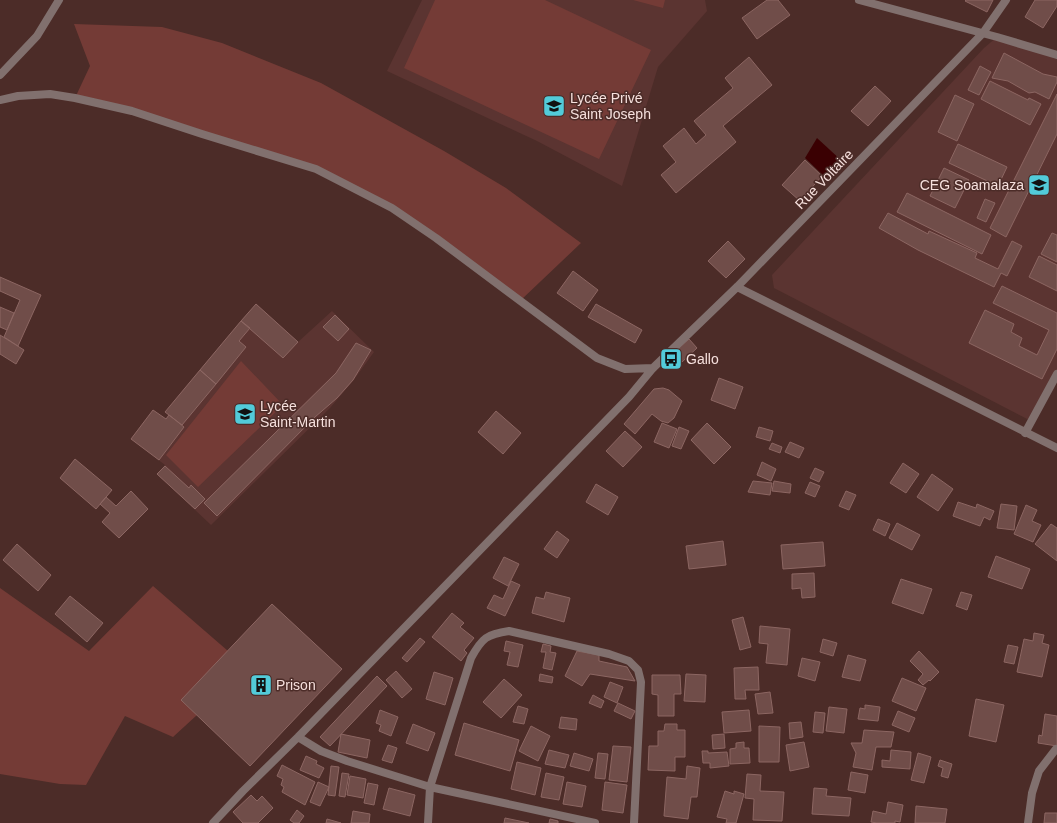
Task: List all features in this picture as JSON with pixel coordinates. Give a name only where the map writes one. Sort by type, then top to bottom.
[{"type":"street","points":[[0,75],[36,36],[59,0]]},
{"type":"street","points":[[859,0],[983,33],[1057,55]]},
{"type":"street","name":"Rue Voltaire","points":[[213,823],[242,791],[298,737],[629,397],[653,368],[738,287],[983,33],[1006,0]]},
{"type":"street","points":[[0,100],[18,96],[50,94],[132,110],[202,134],[316,168],[392,208],[436,238],[597,358],[625,369],[653,368]]},
{"type":"street","points":[[738,287],[1057,448]]},
{"type":"street","points":[[1025,433],[1057,374]]},
{"type":"street","points":[[428,823],[430,787],[471,658],[484,639],[495,633],[509,630],[609,654],[629,661],[638,670],[641,682],[634,823]]},
{"type":"street","points":[[298,737],[321,752],[430,787],[595,823]]},
{"type":"street","points":[[1028,823],[1032,793],[1038,771],[1056,749]]},
{"type":"shaded area","name":"Lycée Privé Saint Joseph","points":[[422,0],[705,0],[707,11],[658,67],[622,186],[537,141],[387,71]]},
{"type":"shaded area","name":"Lycée Privé Saint Joseph","points":[[435,0],[545,0],[651,50],[599,159],[404,68]]},
{"type":"shaded area","points":[[633,0],[665,0],[663,8]]},
{"type":"shaded area","points":[[74,24],[162,27],[222,43],[321,83],[444,151],[506,188],[581,243],[521,300],[392,208],[316,169],[75,98],[90,66]]},
{"type":"shaded area","points":[[997,37],[1057,55],[1057,374],[1031,421],[774,288],[772,275],[984,48]]},
{"type":"shaded area","points":[[817,138],[842,161],[826,178],[805,158]]},
{"type":"shaded area","name":"Lycée Saint-Martin","points":[[256,304],[298,342],[332,311],[374,352],[353,381],[330,408],[211,525],[157,474],[165,465],[131,439],[153,410],[166,419],[168,415],[165,412]]},
{"type":"shaded area","points":[[241,361],[283,405],[198,487],[166,455]]},
{"type":"shaded area","points":[[153,586],[228,651],[181,700],[197,715],[173,737],[125,716],[86,785],[60,784],[0,774],[0,588],[89,651]]},
{"type":"building","points":[[767,0],[778,0],[790,15],[757,39],[742,18]]},
{"type":"building","points":[[993,0],[987,12],[965,1]]},
{"type":"building","points":[[1035,0],[1057,0],[1057,6],[1043,28],[1025,17]]},
{"type":"building","points":[[1004,53],[1043,74],[1057,77],[1057,82],[1049,99],[1035,92],[1029,93],[1008,81],[992,78]]},
{"type":"building","points":[[749,57],[772,85],[723,126],[736,142],[676,193],[661,175],[676,162],[663,146],[684,128],[696,144],[706,135],[694,121],[733,88],[725,78]]},
{"type":"building","points":[[980,66],[991,72],[979,95],[968,90]]},
{"type":"building","points":[[990,81],[1028,100],[1029,98],[1041,104],[1030,125],[981,99]]},
{"type":"building","points":[[875,86],[891,101],[868,126],[851,111]]},
{"type":"building","points":[[1057,94],[1057,134],[1006,237],[990,228]]},
{"type":"building","points":[[955,95],[974,104],[957,141],[938,132]]},
{"type":"building","points":[[958,144],[1007,167],[998,186],[949,163]]},
{"type":"building","points":[[805,160],[822,176],[800,201],[782,185]]},
{"type":"building","points":[[944,168],[969,180],[955,208],[930,196]]},
{"type":"building","points":[[907,193],[991,235],[982,254],[897,212]]},
{"type":"building","points":[[985,199],[995,203],[986,222],[977,218]]},
{"type":"building","points":[[888,213],[928,234],[929,231],[977,253],[975,258],[998,269],[1012,241],[1022,246],[1007,276],[1001,273],[994,287],[918,250],[879,228]]},
{"type":"building","points":[[1052,233],[1057,235],[1057,262],[1041,254]]},
{"type":"building","points":[[728,241],[745,259],[726,278],[708,261]]},
{"type":"building","points":[[1039,256],[1057,265],[1057,291],[1029,277]]},
{"type":"building","points":[[573,271],[598,290],[583,311],[557,293]]},
{"type":"building","points":[[0,277],[41,295],[18,346],[4,337],[20,300],[0,291]]},
{"type":"building","points":[[1002,286],[1057,313],[1057,349],[1042,379],[969,343],[985,310],[1014,324],[1011,332],[1022,338],[1019,346],[1037,355],[1049,330],[993,303]]},
{"type":"building","points":[[256,304],[298,342],[283,358],[241,321]]},
{"type":"building","points":[[596,304],[642,330],[635,343],[588,317]]},
{"type":"building","points":[[0,307],[14,313],[7,330],[0,327]]},
{"type":"building","points":[[335,315],[349,329],[338,341],[323,327]]},
{"type":"building","points":[[241,321],[250,328],[239,341],[246,347],[216,384],[200,370]]},
{"type":"building","points":[[0,335],[24,350],[16,364],[0,354]]},
{"type":"building","points":[[689,339],[697,348],[682,362],[673,353]]},
{"type":"building","points":[[356,343],[371,350],[353,380],[337,398],[315,417],[217,516],[204,503],[336,373]]},
{"type":"building","points":[[200,370],[216,384],[182,425],[165,412]]},
{"type":"building","points":[[719,378],[743,387],[735,409],[711,400]]},
{"type":"building","points":[[663,388],[669,390],[682,401],[674,418],[668,423],[661,421],[652,414],[635,434],[624,424],[654,389]]},
{"type":"building","points":[[153,410],[166,419],[169,415],[184,427],[159,460],[131,439]]},
{"type":"building","points":[[496,411],[521,433],[503,454],[478,432]]},
{"type":"building","points":[[662,423],[677,429],[669,448],[654,442]]},
{"type":"building","points":[[707,423],[731,447],[714,464],[691,440]]},
{"type":"building","points":[[679,427],[689,431],[681,449],[672,446]]},
{"type":"building","points":[[759,427],[773,431],[770,441],[756,437]]},
{"type":"building","points":[[625,431],[642,447],[623,467],[606,451]]},
{"type":"building","points":[[790,442],[804,448],[799,458],[785,452]]},
{"type":"building","points":[[772,443],[782,447],[780,453],[769,449]]},
{"type":"building","points":[[75,459],[112,490],[96,509],[60,478]]},
{"type":"building","points":[[762,462],[776,469],[771,481],[757,475]]},
{"type":"building","points":[[903,463],[919,474],[906,493],[890,483]]},
{"type":"building","points":[[165,466],[189,488],[191,485],[205,499],[195,509],[157,474]]},
{"type":"building","points":[[815,468],[824,472],[819,482],[810,478]]},
{"type":"building","points":[[932,474],[953,489],[938,511],[917,497]]},
{"type":"building","points":[[753,481],[772,483],[770,495],[748,492]]},
{"type":"building","points":[[774,481],[791,484],[790,493],[772,491]]},
{"type":"building","points":[[810,482],[820,486],[815,497],[805,493]]},
{"type":"building","points":[[596,484],[618,497],[608,515],[586,502]]},
{"type":"building","points":[[131,491],[148,509],[119,538],[102,522],[110,513],[100,504],[106,497],[116,506]]},
{"type":"building","points":[[846,491],[856,495],[849,510],[839,506]]},
{"type":"building","points":[[958,502],[976,508],[977,504],[994,511],[990,520],[984,517],[980,526],[953,516]]},
{"type":"building","points":[[1001,504],[1017,506],[1014,530],[997,528]]},
{"type":"building","points":[[1026,505],[1037,510],[1032,521],[1041,525],[1033,542],[1014,534]]},
{"type":"building","points":[[878,519],[890,524],[885,536],[873,530]]},
{"type":"building","points":[[897,523],[920,535],[912,550],[889,538]]},
{"type":"building","points":[[1051,524],[1057,528],[1057,561],[1035,544]]},
{"type":"building","points":[[557,531],[569,540],[557,558],[544,549]]},
{"type":"building","points":[[723,541],[726,565],[689,569],[686,546]]},
{"type":"building","points":[[823,542],[825,566],[783,569],[781,545]]},
{"type":"building","points":[[17,544],[51,575],[38,591],[3,560]]},
{"type":"building","points":[[996,556],[1030,569],[1022,589],[988,577]]},
{"type":"building","points":[[504,557],[519,564],[508,586],[493,578]]},
{"type":"building","points":[[814,573],[815,597],[802,598],[801,588],[792,589],[792,574]]},
{"type":"building","points":[[901,579],[932,589],[923,614],[892,603]]},
{"type":"building","points":[[511,581],[520,585],[505,616],[487,608],[494,595],[503,599]]},
{"type":"building","points":[[546,592],[570,598],[564,622],[532,613],[536,597],[544,599]]},
{"type":"building","points":[[961,592],[972,595],[967,610],[956,606]]},
{"type":"building","points":[[70,596],[103,623],[87,642],[55,614]]},
{"type":"building","name":"Prison","points":[[272,604],[342,669],[250,766],[181,700]]},
{"type":"building","points":[[452,613],[464,623],[460,627],[474,638],[464,650],[467,653],[461,661],[432,637]]},
{"type":"building","points":[[743,617],[751,647],[740,650],[732,620]]},
{"type":"building","points":[[760,626],[790,629],[787,665],[766,663],[768,644],[759,643]]},
{"type":"building","points":[[1034,633],[1044,635],[1042,643],[1049,645],[1042,677],[1017,672],[1024,639],[1033,641]]},
{"type":"building","points":[[420,638],[425,642],[407,662],[402,658]]},
{"type":"building","points":[[823,639],[837,643],[833,656],[820,652]]},
{"type":"building","points":[[506,641],[523,645],[518,667],[507,665],[510,652],[504,651]]},
{"type":"building","points":[[543,644],[551,646],[550,652],[556,653],[552,670],[543,668],[546,652],[541,652]]},
{"type":"building","points":[[1008,645],[1018,647],[1014,664],[1004,662]]},
{"type":"building","points":[[577,651],[599,655],[599,661],[627,667],[635,681],[590,674],[582,686],[565,676]]},
{"type":"building","points":[[919,651],[939,672],[930,681],[929,680],[923,685],[918,680],[923,674],[910,661]]},
{"type":"building","points":[[848,655],[866,660],[860,681],[842,677]]},
{"type":"building","points":[[802,658],[820,662],[815,681],[798,676]]},
{"type":"building","points":[[758,667],[759,690],[745,690],[746,699],[735,699],[734,668]]},
{"type":"building","points":[[396,671],[412,689],[402,698],[386,680]]},
{"type":"building","points":[[434,672],[453,678],[445,705],[426,699]]},
{"type":"building","points":[[540,674],[553,677],[552,683],[539,681]]},
{"type":"building","points":[[686,674],[706,675],[705,702],[684,701]]},
{"type":"building","points":[[652,675],[680,675],[681,694],[674,694],[674,716],[658,716],[658,695],[652,694]]},
{"type":"building","points":[[377,676],[387,686],[330,746],[320,737]]},
{"type":"building","points":[[902,678],[926,688],[916,711],[892,701]]},
{"type":"building","points":[[504,679],[522,695],[501,718],[483,702]]},
{"type":"building","points":[[610,682],[623,687],[617,703],[604,697]]},
{"type":"building","points":[[770,692],[773,713],[758,714],[755,694]]},
{"type":"building","points":[[593,695],[604,701],[601,708],[589,703]]},
{"type":"building","points":[[976,699],[1004,705],[996,742],[969,736]]},
{"type":"building","points":[[618,703],[635,711],[631,719],[614,711]]},
{"type":"building","points":[[865,705],[880,707],[878,721],[858,719],[860,708],[865,709]]},
{"type":"building","points":[[518,706],[528,709],[524,724],[513,722]]},
{"type":"building","points":[[829,707],[847,709],[844,733],[826,731]]},
{"type":"building","points":[[380,710],[398,717],[391,736],[379,731],[381,725],[376,723]]},
{"type":"building","points":[[749,710],[751,731],[724,733],[722,712]]},
{"type":"building","points":[[898,711],[915,718],[909,732],[892,725]]},
{"type":"building","points":[[815,712],[825,713],[823,733],[813,732]]},
{"type":"building","points":[[1045,714],[1057,716],[1057,746],[1038,743],[1039,735],[1042,736]]},
{"type":"building","points":[[561,717],[577,719],[576,730],[559,728]]},
{"type":"building","points":[[801,722],[803,737],[790,739],[789,723]]},
{"type":"building","points":[[464,723],[519,740],[510,771],[455,755]]},
{"type":"building","points":[[413,724],[435,733],[428,751],[406,743]]},
{"type":"building","points":[[665,724],[677,724],[677,730],[685,730],[685,757],[675,757],[675,771],[648,770],[649,746],[658,746],[658,731],[664,731]]},
{"type":"building","points":[[531,726],[550,736],[538,761],[519,751]]},
{"type":"building","points":[[759,726],[780,727],[779,762],[759,762]]},
{"type":"building","points":[[864,730],[894,732],[891,747],[876,747],[872,770],[853,767],[856,753],[851,743],[862,743]]},
{"type":"building","points":[[341,734],[370,740],[367,758],[338,752]]},
{"type":"building","points":[[724,734],[725,748],[713,749],[712,735]]},
{"type":"building","points":[[744,742],[744,748],[749,748],[750,763],[730,764],[730,749],[736,748],[736,743]]},
{"type":"building","points":[[804,742],[809,767],[790,771],[786,745]]},
{"type":"building","points":[[388,745],[397,748],[392,763],[382,760]]},
{"type":"building","points":[[613,746],[631,747],[627,782],[609,780]]},
{"type":"building","points":[[549,750],[569,755],[565,768],[545,764]]},
{"type":"building","points":[[891,750],[911,752],[910,769],[882,767],[882,760],[890,761]]},
{"type":"building","points":[[702,751],[708,751],[708,753],[727,752],[729,766],[710,768],[710,763],[703,763]]},
{"type":"building","points":[[574,753],[593,759],[589,771],[570,766]]},
{"type":"building","points":[[598,753],[608,754],[605,779],[595,778]]},
{"type":"building","points":[[918,753],[931,757],[924,783],[911,780]]},
{"type":"building","points":[[306,756],[317,761],[316,764],[324,768],[319,778],[300,770]]},
{"type":"building","points":[[940,760],[952,764],[948,778],[941,776],[943,768],[938,766]]},
{"type":"building","points":[[517,762],[541,768],[535,795],[511,789]]},
{"type":"building","points":[[282,765],[315,782],[305,805],[282,792],[284,787],[281,785],[283,779],[277,776]]},
{"type":"building","points":[[331,766],[339,767],[335,796],[328,795]]},
{"type":"building","points":[[687,766],[700,768],[697,797],[691,797],[688,819],[664,816],[667,777],[686,779]]},
{"type":"building","points":[[851,772],[868,775],[865,793],[848,790]]},
{"type":"building","points":[[342,773],[349,774],[345,797],[339,796]]},
{"type":"building","points":[[546,773],[564,777],[559,800],[541,797]]},
{"type":"building","points":[[747,774],[761,775],[760,791],[784,792],[782,821],[753,820],[754,799],[745,798]]},
{"type":"building","points":[[350,776],[366,779],[363,798],[347,795]]},
{"type":"building","points":[[318,782],[329,787],[320,806],[310,802]]},
{"type":"building","points":[[567,782],[586,786],[582,807],[563,804]]},
{"type":"building","points":[[605,782],[627,785],[623,813],[602,810]]},
{"type":"building","points":[[368,783],[378,785],[374,805],[364,803]]},
{"type":"building","points":[[389,788],[415,795],[410,816],[383,809]]},
{"type":"building","points":[[814,788],[827,789],[826,796],[851,798],[849,816],[812,814]]},
{"type":"building","points":[[725,791],[734,794],[734,791],[744,794],[736,823],[726,823],[727,819],[717,817]]},
{"type":"building","points":[[251,795],[257,801],[262,796],[273,808],[258,823],[243,823],[233,812]]},
{"type":"building","points":[[888,802],[903,805],[900,822],[871,822],[873,811],[886,814]]},
{"type":"building","points":[[916,806],[947,809],[945,823],[915,823]]},
{"type":"building","points":[[297,810],[304,816],[299,823],[294,823],[290,820]]},
{"type":"building","points":[[353,811],[370,814],[369,823],[351,823]]},
{"type":"building","points":[[1045,813],[1057,813],[1057,823],[1044,823]]},
{"type":"building","points":[[505,818],[529,823],[504,823]]},
{"type":"building","points":[[327,819],[341,823],[326,823]]},
{"type":"building","points":[[550,819],[558,821],[558,823],[549,823]]},
{"type":"place","name":"Lycée Privé Saint Joseph","points":[[554,106]]},
{"type":"place","name":"CEG Soamalaza","points":[[1039,185]]},
{"type":"place","name":"Gallo","points":[[671,359]]},
{"type":"place","name":"Lycée Saint-Martin","points":[[245,414]]},
{"type":"place","name":"Prison","points":[[261,685]]}]
